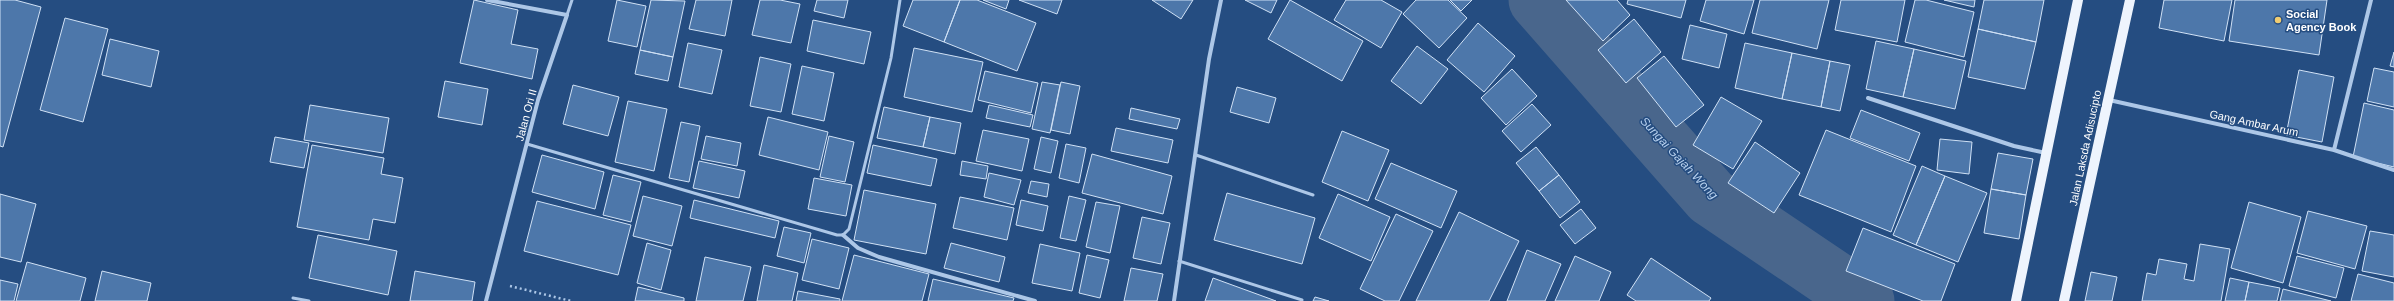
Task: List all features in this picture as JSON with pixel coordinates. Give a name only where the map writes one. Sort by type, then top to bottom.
[{"type":"main road","points":[[2016,301],[2078,0]]},
{"type":"main road","name":"Jalan Laksda Adisucipto","points":[[2064,301],[2130,0]]},
{"type":"street","points":[[487,0],[567,15]]},
{"type":"street","points":[[1174,301],[1209,59],[1221,0]]},
{"type":"street","points":[[2334,150],[2371,0]]},
{"type":"street","name":"Jalan Ori II","points":[[486,301],[538,100],[567,15]]},
{"type":"street","points":[[1868,98],[2014,146],[2046,153]]},
{"type":"street","name":"Gang Ambar Arum","points":[[2108,100],[2334,150],[2394,170]]},
{"type":"street","points":[[843,235],[858,248],[879,257],[1035,301]]},
{"type":"lane","points":[[567,15],[572,0]]},
{"type":"lane","points":[[527,144],[837,235],[843,235],[848,229],[889,66],[900,0]]},
{"type":"lane","points":[[1196,155],[1313,194]]},
{"type":"lane","points":[[1179,261],[1302,300]]},
{"type":"lane","points":[[292,298],[309,301]]},
{"type":"path","points":[[492,281],[571,301]]},
{"type":"building","points":[[0,0],[15,0],[41,7],[3,147],[0,146]]},
{"type":"building","points":[[474,0],[518,10],[511,44],[538,49],[532,79],[460,63]]},
{"type":"building","points":[[617,0],[646,6],[637,47],[608,41]]},
{"type":"building","points":[[651,0],[685,1],[673,57],[640,50]]},
{"type":"building","points":[[696,0],[732,0],[725,36],[689,29]]},
{"type":"building","points":[[760,0],[780,0],[800,4],[791,43],[752,35]]},
{"type":"building","points":[[817,0],[848,0],[844,18],[814,11]]},
{"type":"building","points":[[913,0],[960,0],[944,42],[903,26]]},
{"type":"building","points":[[960,0],[977,0],[1036,23],[1017,71],[944,42]]},
{"type":"building","points":[[983,0],[1009,0],[1006,9]]},
{"type":"building","points":[[1019,0],[1062,0],[1057,14]]},
{"type":"building","points":[[1152,0],[1193,0],[1181,19]]},
{"type":"building","points":[[1245,0],[1277,0],[1271,13]]},
{"type":"building","points":[[1290,0],[1363,41],[1342,81],[1268,39]]},
{"type":"building","points":[[1346,0],[1381,0],[1402,12],[1381,48],[1334,20]]},
{"type":"building","points":[[1416,0],[1448,0],[1467,18],[1439,48],[1403,14]]},
{"type":"building","points":[[1450,0],[1472,0],[1461,11]]},
{"type":"building","points":[[1566,0],[1617,0],[1630,15],[1603,41]]},
{"type":"building","points":[[1628,0],[1686,0],[1681,18],[1627,4]]},
{"type":"building","points":[[1706,0],[1754,0],[1744,34],[1700,21]]},
{"type":"building","points":[[1760,0],[1829,0],[1817,49],[1752,33]]},
{"type":"building","points":[[1841,0],[1905,0],[1897,42],[1835,30]]},
{"type":"building","points":[[1915,0],[1926,0],[1974,12],[1964,57],[1905,42]]},
{"type":"building","points":[[1944,0],[1975,0],[1974,7]]},
{"type":"building","points":[[1984,0],[2044,0],[2036,42],[1978,29]]},
{"type":"building","points":[[2164,0],[2232,0],[2224,41],[2159,28]]},
{"type":"building","name":"Social Agency Book","points":[[2235,0],[2327,0],[2319,55],[2229,41]]},
{"type":"building","points":[[65,18],[108,29],[83,122],[40,110]]},
{"type":"building","points":[[1634,19],[1661,52],[1626,83],[1598,50]]},
{"type":"building","points":[[813,20],[871,32],[864,64],[807,51]]},
{"type":"building","points":[[1478,23],[1515,56],[1484,92],[1447,60]]},
{"type":"building","points":[[1690,25],[1727,34],[1719,68],[1682,59]]},
{"type":"building","points":[[1978,29],[2036,42],[2025,89],[1968,77]]},
{"type":"building","points":[[110,39],[159,51],[151,87],[102,75]]},
{"type":"building","points":[[1876,41],[1914,49],[1903,97],[1866,89]]},
{"type":"building","points":[[688,43],[722,50],[712,94],[679,87]]},
{"type":"building","points":[[1745,43],[1792,53],[1782,99],[1735,88]]},
{"type":"building","points":[[1417,46],[1448,69],[1421,104],[1391,81]]},
{"type":"building","points":[[914,48],[983,62],[972,112],[904,97]]},
{"type":"building","points":[[1914,49],[1966,61],[1955,109],[1903,97]]},
{"type":"building","points":[[640,50],[673,57],[668,81],[635,74]]},
{"type":"building","points":[[2394,52],[2394,67],[2390,66]]},
{"type":"building","points":[[1792,53],[1830,61],[1821,107],[1782,99]]},
{"type":"building","points":[[1664,56],[1704,105],[1676,127],[1637,78]]},
{"type":"building","points":[[760,57],[791,64],[781,112],[750,106]]},
{"type":"building","points":[[1830,61],[1850,65],[1840,111],[1821,107]]},
{"type":"building","points":[[802,66],[834,73],[824,121],[792,114]]},
{"type":"building","points":[[2374,68],[2394,72],[2394,107],[2367,101]]},
{"type":"building","points":[[1512,69],[1537,96],[1506,125],[1481,98]]},
{"type":"building","points":[[2299,70],[2334,77],[2322,142],[2286,135]]},
{"type":"building","points":[[985,71],[1038,83],[1031,113],[978,100]]},
{"type":"building","points":[[445,81],[488,89],[482,125],[438,117]]},
{"type":"building","points":[[1042,82],[1060,85],[1050,133],[1032,129]]},
{"type":"building","points":[[1061,82],[1080,86],[1070,134],[1051,130]]},
{"type":"building","points":[[573,85],[619,97],[608,136],[563,124]]},
{"type":"building","points":[[1237,87],[1276,98],[1269,123],[1230,112]]},
{"type":"building","points":[[1721,97],[1762,121],[1733,169],[1693,145]]},
{"type":"building","points":[[628,101],[667,109],[654,171],[615,162]]},
{"type":"building","points":[[2364,103],[2394,110],[2394,167],[2353,157]]},
{"type":"building","points":[[1532,104],[1551,125],[1521,152],[1502,131]]},
{"type":"building","points":[[310,105],[389,118],[383,153],[304,140]]},
{"type":"building","points":[[989,105],[1033,115],[1030,127],[986,118]]},
{"type":"building","points":[[884,107],[930,117],[923,147],[877,138]]},
{"type":"building","points":[[1131,108],[1180,119],[1177,129],[1129,119]]},
{"type":"building","points":[[1861,110],[1920,133],[1909,161],[1850,138]]},
{"type":"building","points":[[768,117],[828,132],[819,170],[759,155]]},
{"type":"building","points":[[930,117],[961,123],[955,154],[923,147]]},
{"type":"building","points":[[681,122],[700,126],[689,182],[669,178]]},
{"type":"building","points":[[1116,128],[1173,140],[1168,163],[1111,151]]},
{"type":"building","points":[[983,130],[1029,139],[1022,171],[976,161]]},
{"type":"building","points":[[1826,130],[1916,166],[1891,232],[1799,195]]},
{"type":"building","points":[[1342,131],[1389,150],[1368,201],[1322,182]]},
{"type":"building","points":[[706,136],[741,143],[737,166],[701,159]]},
{"type":"building","points":[[829,136],[854,142],[845,182],[820,177]]},
{"type":"building","points":[[275,137],[309,143],[304,168],[270,162]]},
{"type":"building","points":[[1041,137],[1058,141],[1051,173],[1034,169]]},
{"type":"building","points":[[1940,139],[1972,142],[1969,174],[1937,170]]},
{"type":"building","points":[[1755,142],[1800,173],[1774,213],[1728,183]]},
{"type":"building","points":[[1066,144],[1086,148],[1079,183],[1059,178]]},
{"type":"building","points":[[312,145],[384,158],[381,174],[403,178],[395,223],[373,219],[369,240],[297,227]]},
{"type":"building","points":[[873,145],[937,159],[931,186],[867,173]]},
{"type":"building","points":[[1536,147],[1559,175],[1539,191],[1516,163]]},
{"type":"building","points":[[1998,153],[2033,159],[2026,195],[1991,189]]},
{"type":"building","points":[[1092,154],[1172,176],[1163,214],[1082,193]]},
{"type":"building","points":[[542,155],[604,172],[595,209],[532,192]]},
{"type":"building","points":[[699,161],[745,171],[739,198],[693,188]]},
{"type":"building","points":[[962,161],[988,166],[986,179],[960,175]]},
{"type":"building","points":[[1391,163],[1457,191],[1441,228],[1375,199]]},
{"type":"building","points":[[1922,166],[1945,176],[1916,245],[1893,235]]},
{"type":"building","points":[[989,173],[1021,180],[1014,205],[984,197]]},
{"type":"building","points":[[613,175],[641,182],[631,222],[603,215]]},
{"type":"building","points":[[1559,175],[1580,202],[1560,218],[1539,191]]},
{"type":"building","points":[[1945,176],[1987,193],[1958,262],[1916,245]]},
{"type":"building","points":[[814,178],[852,185],[846,216],[808,209]]},
{"type":"building","points":[[1031,181],[1049,184],[1047,197],[1028,193]]},
{"type":"building","points":[[1991,189],[2026,195],[2019,239],[1984,233]]},
{"type":"building","points":[[864,190],[936,204],[926,254],[854,240]]},
{"type":"building","points":[[1227,193],[1315,218],[1302,264],[1214,240]]},
{"type":"building","points":[[0,194],[36,204],[21,262],[0,257]]},
{"type":"building","points":[[1338,194],[1390,217],[1371,261],[1319,238]]},
{"type":"building","points":[[643,196],[682,206],[672,246],[633,236]]},
{"type":"building","points":[[1069,196],[1086,200],[1076,241],[1060,238]]},
{"type":"building","points":[[960,197],[1014,208],[1007,240],[953,228]]},
{"type":"building","points":[[694,200],[779,221],[775,238],[690,218]]},
{"type":"building","points":[[1021,200],[1048,206],[1043,231],[1016,225]]},
{"type":"building","points":[[537,201],[631,225],[618,275],[524,251]]},
{"type":"building","points":[[1096,202],[1120,206],[1110,253],[1086,247]]},
{"type":"building","points":[[2249,202],[2301,217],[2283,283],[2231,268]]},
{"type":"building","points":[[1581,209],[1596,228],[1575,244],[1560,225]]},
{"type":"building","points":[[2308,211],[2367,226],[2355,269],[2297,253]]},
{"type":"building","points":[[1459,212],[1519,241],[1489,301],[1416,301]]},
{"type":"building","points":[[1396,214],[1433,231],[1399,301],[1385,301],[1360,289]]},
{"type":"building","points":[[1142,217],[1170,223],[1161,264],[1133,258]]},
{"type":"building","points":[[784,227],[811,233],[804,263],[777,256]]},
{"type":"building","points":[[1863,228],[1955,264],[1941,301],[1923,301],[1846,271]]},
{"type":"building","points":[[2370,231],[2394,235],[2394,277],[2362,271]]},
{"type":"building","points":[[318,235],[397,251],[388,295],[309,278]]},
{"type":"building","points":[[812,239],[849,248],[839,289],[802,280]]},
{"type":"building","points":[[647,243],[671,250],[661,290],[637,283]]},
{"type":"building","points":[[951,243],[1005,257],[999,282],[944,268]]},
{"type":"building","points":[[1040,244],[1080,253],[1072,291],[1032,283]]},
{"type":"building","points":[[2200,244],[2230,249],[2221,301],[2142,301],[2147,273],[2156,275],[2159,259],[2187,264],[2184,279],[2194,281]]},
{"type":"building","points":[[1527,250],[1561,264],[1545,301],[1507,301]]},
{"type":"building","points":[[854,255],[929,274],[922,301],[842,301]]},
{"type":"building","points":[[1087,255],[1109,260],[1100,298],[1079,293]]},
{"type":"building","points":[[1575,256],[1611,272],[1599,301],[1555,301]]},
{"type":"building","points":[[2297,256],[2344,268],[2336,298],[2289,286]]},
{"type":"building","points":[[705,257],[751,267],[743,301],[696,301]]},
{"type":"building","points":[[1651,258],[1711,298],[1709,301],[1636,301],[1627,295]]},
{"type":"building","points":[[27,262],[86,278],[80,301],[16,301]]},
{"type":"building","points":[[764,265],[798,273],[792,301],[757,301]]},
{"type":"building","points":[[1131,268],[1163,274],[1157,301],[1124,301]]},
{"type":"building","points":[[102,271],[151,283],[147,301],[95,301]]},
{"type":"building","points":[[415,271],[475,282],[472,301],[410,301]]},
{"type":"building","points":[[2091,272],[2117,277],[2112,301],[2085,301]]},
{"type":"building","points":[[2358,274],[2394,283],[2394,301],[2351,301]]},
{"type":"building","points":[[1213,278],[1276,301],[1205,301]]},
{"type":"building","points":[[2230,278],[2249,282],[2245,301],[2225,301]]},
{"type":"building","points":[[933,279],[1014,298],[1013,301],[928,301]]},
{"type":"building","points":[[0,280],[18,284],[14,301],[0,301]]},
{"type":"building","points":[[2249,282],[2280,288],[2277,301],[2245,301]]},
{"type":"building","points":[[638,287],[684,298],[684,301],[635,301]]},
{"type":"building","points":[[2283,289],[2331,301],[2280,301]]},
{"type":"building","points":[[798,291],[840,299],[840,301],[796,301]]},
{"type":"building","points":[[1315,297],[1329,301],[1313,301]]},
{"type":"waterway","name":"Sungai Gajah Wong","points":[[1538,0],[1711,197],[1865,301]]},
{"type":"place","name":"Social Agency Book","points":[[2278,20]]}]
